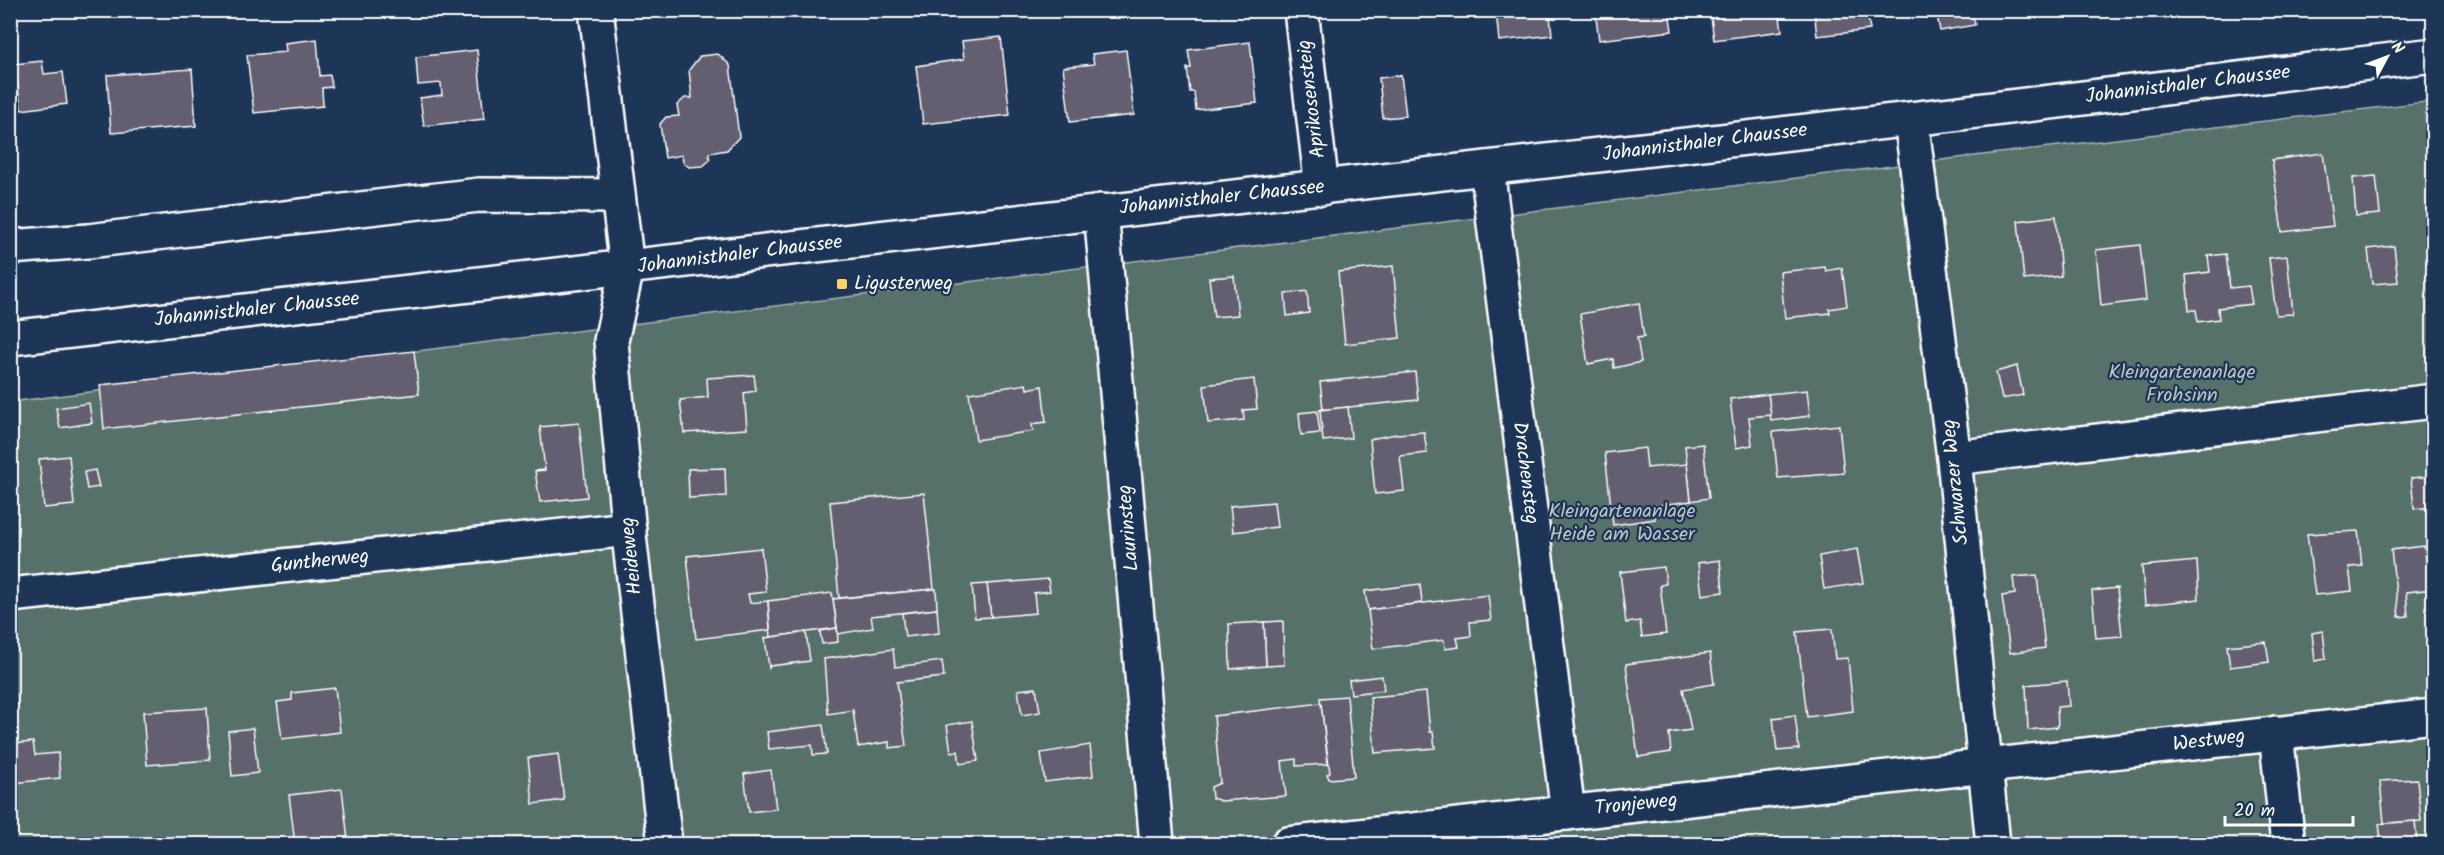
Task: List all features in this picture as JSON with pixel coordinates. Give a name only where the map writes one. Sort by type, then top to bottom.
[{"type":"street","points":[[596,10],[627,268]]},
{"type":"street","name":"Aprikosensteig","points":[[1301,10],[1322,188]]},
{"type":"street","name":"Johannisthaler Chaussee","points":[[10,338],[627,268],[1101,211],[1322,188],[2433,55]]},
{"type":"street","name":"Schwarzer Weg","points":[[1911,119],[1954,458],[1993,844]]},
{"type":"street","name":"Drachensteg","points":[[1487,168],[1568,813]]},
{"type":"street","points":[[10,247],[88,241],[480,195],[618,196]]},
{"type":"street","name":"Laurinsteg","points":[[1101,211],[1157,844]]},
{"type":"street","name":"Heideweg","points":[[627,268],[611,341],[664,844]]},
{"type":"street","points":[[1954,458],[2433,401]]},
{"type":"street","name":"Guntherweg","points":[[10,595],[629,529]]},
{"type":"street","name":"Westweg","points":[[1985,767],[2433,717]]},
{"type":"street","points":[[2276,733],[2288,844]]},
{"type":"street","name":"Tronjeweg","points":[[1288,844],[1985,767]]},
{"type":"green space","name":"Kleingartenanlage Heide am Wasser","points":[[2433,101],[2433,844],[11,844],[10,402],[1900,165]]},
{"type":"building","points":[[1496,10],[1560,10],[1561,15],[1550,16],[1552,35],[1499,41]]},
{"type":"building","points":[[1595,10],[1669,10],[1672,31],[1599,40]]},
{"type":"building","points":[[1710,10],[1779,10],[1782,31],[1714,40]]},
{"type":"building","points":[[1814,10],[1867,10],[1870,30],[1817,36]]},
{"type":"building","points":[[1924,10],[1972,10],[1975,25],[1940,31],[1937,15],[1925,17]]},
{"type":"building","points":[[1001,37],[1010,115],[923,124],[916,66],[964,59],[962,41]]},
{"type":"building","points":[[317,39],[320,76],[330,75],[332,87],[322,88],[323,106],[254,113],[247,55],[286,52],[285,43]]},
{"type":"building","points":[[1250,42],[1257,103],[1196,110],[1194,92],[1190,92],[1187,68],[1191,68],[1188,50]]},
{"type":"building","points":[[477,50],[484,119],[424,126],[420,98],[442,95],[441,83],[418,85],[416,57]]},
{"type":"building","points":[[1126,50],[1134,115],[1070,122],[1063,67],[1094,64],[1092,54]]},
{"type":"building","points":[[718,54],[730,65],[739,137],[727,150],[709,153],[710,160],[703,166],[689,167],[683,162],[682,155],[665,158],[660,124],[666,117],[679,116],[677,105],[685,98],[692,98],[689,70],[700,56]]},
{"type":"building","points":[[42,61],[44,74],[63,72],[67,104],[21,110],[15,64]]},
{"type":"building","points":[[192,69],[196,126],[111,133],[107,75]]},
{"type":"building","points":[[1401,75],[1406,116],[1383,118],[1379,78]]},
{"type":"building","points":[[2323,153],[2333,226],[2282,232],[2272,160]]},
{"type":"building","points":[[2376,176],[2380,214],[2356,216],[2353,178]]},
{"type":"building","points":[[2056,216],[2061,276],[2024,280],[2018,221]]},
{"type":"building","points":[[2140,245],[2146,300],[2101,306],[2096,250]]},
{"type":"building","points":[[2394,246],[2398,282],[2372,284],[2368,249]]},
{"type":"building","points":[[2226,254],[2230,288],[2249,286],[2252,304],[2218,308],[2219,319],[2198,322],[2196,310],[2189,310],[2186,275],[2210,272],[2208,256]]},
{"type":"building","points":[[2287,256],[2293,314],[2276,315],[2269,258]]},
{"type":"building","points":[[1393,266],[1400,338],[1345,344],[1338,272]]},
{"type":"building","points":[[1825,267],[1826,271],[1842,268],[1847,306],[1829,309],[1830,313],[1785,318],[1780,272]]},
{"type":"building","points":[[1234,276],[1238,315],[1214,317],[1209,278]]},
{"type":"building","points":[[1307,291],[1309,313],[1287,316],[1285,294]]},
{"type":"building","points":[[1639,303],[1644,337],[1637,338],[1641,362],[1614,368],[1613,359],[1588,364],[1580,314]]},
{"type":"building","points":[[414,351],[419,394],[104,429],[100,385]]},
{"type":"building","points":[[2017,366],[2023,395],[2002,399],[1996,372]]},
{"type":"building","points":[[1415,372],[1418,400],[1319,410],[1323,409],[1320,382]]},
{"type":"building","points":[[754,375],[756,391],[744,393],[747,429],[684,433],[680,400],[708,397],[707,378]]},
{"type":"building","points":[[1254,379],[1257,409],[1243,410],[1244,420],[1208,423],[1204,385]]},
{"type":"building","points":[[1026,384],[1027,389],[1042,386],[1046,422],[1032,424],[1033,431],[976,440],[969,393]]},
{"type":"building","points":[[1807,390],[1810,416],[1771,421],[1768,394]]},
{"type":"building","points":[[1768,394],[1771,415],[1749,417],[1752,445],[1736,448],[1730,399]]},
{"type":"building","points":[[89,403],[92,423],[60,428],[56,408]]},
{"type":"building","points":[[1348,407],[1351,438],[1323,441],[1320,410]]},
{"type":"building","points":[[1317,411],[1320,433],[1301,435],[1299,413]]},
{"type":"building","points":[[579,423],[587,497],[540,502],[535,471],[545,470],[540,427]]},
{"type":"building","points":[[1839,425],[1844,473],[1778,478],[1773,432]]},
{"type":"building","points":[[1424,432],[1427,453],[1400,456],[1404,491],[1375,494],[1370,439]]},
{"type":"building","points":[[1703,444],[1709,498],[1691,501],[1685,446]]},
{"type":"building","points":[[1645,448],[1647,468],[1687,464],[1691,501],[1654,506],[1655,519],[1613,525],[1605,453]]},
{"type":"building","points":[[69,456],[74,505],[44,508],[39,459]]},
{"type":"building","points":[[725,468],[726,496],[689,498],[688,469]]},
{"type":"building","points":[[95,470],[99,487],[87,489],[84,472]]},
{"type":"building","points":[[2434,476],[2434,507],[2414,509],[2411,478]]},
{"type":"building","points":[[924,493],[934,589],[839,598],[830,502]]},
{"type":"building","points":[[1274,502],[1277,527],[1233,532],[1230,506]]},
{"type":"building","points":[[2358,531],[2362,566],[2349,567],[2352,591],[2315,595],[2307,534]]},
{"type":"building","points":[[2424,546],[2426,559],[2434,558],[2434,589],[2406,592],[2408,616],[2399,617],[2391,550]]},
{"type":"building","points":[[761,548],[766,592],[748,594],[750,603],[768,601],[770,630],[696,639],[687,556]]},
{"type":"building","points":[[1857,549],[1863,583],[1824,589],[1819,556]]},
{"type":"building","points":[[1720,560],[1723,592],[1702,595],[1698,563]]},
{"type":"building","points":[[2197,561],[2199,599],[2145,605],[2142,566]]},
{"type":"building","points":[[1664,567],[1666,584],[1660,585],[1666,634],[1642,637],[1640,621],[1626,623],[1620,572]]},
{"type":"building","points":[[2037,575],[2045,648],[2010,653],[2002,596],[2015,594],[2013,577]]},
{"type":"building","points":[[1048,579],[1050,591],[1034,593],[1036,613],[991,617],[987,584]]},
{"type":"building","points":[[987,584],[991,617],[975,618],[972,585]]},
{"type":"building","points":[[1420,584],[1422,603],[1368,610],[1365,591]]},
{"type":"building","points":[[2117,588],[2122,636],[2096,638],[2092,591]]},
{"type":"building","points":[[936,589],[937,609],[871,616],[873,628],[838,634],[833,599]]},
{"type":"building","points":[[832,593],[837,628],[771,637],[768,601]]},
{"type":"building","points":[[1488,595],[1491,620],[1470,622],[1471,636],[1457,638],[1459,647],[1445,649],[1444,640],[1373,649],[1368,610]]},
{"type":"building","points":[[937,609],[939,633],[905,637],[902,613]]},
{"type":"building","points":[[1283,621],[1284,665],[1266,666],[1264,622]]},
{"type":"building","points":[[1264,622],[1266,666],[1230,669],[1229,624]]},
{"type":"building","points":[[837,628],[838,642],[822,644],[820,631]]},
{"type":"building","points":[[1832,629],[1835,659],[1848,658],[1853,711],[1807,717],[1797,632]]},
{"type":"building","points":[[2323,631],[2326,659],[2315,661],[2312,633]]},
{"type":"building","points":[[806,632],[810,661],[770,666],[769,668],[765,638]]},
{"type":"building","points":[[2266,642],[2269,662],[2230,667],[2227,646]]},
{"type":"building","points":[[893,649],[895,667],[942,661],[944,677],[897,682],[906,746],[889,748],[889,742],[858,747],[853,710],[828,714],[824,659]]},
{"type":"building","points":[[1710,653],[1714,684],[1683,689],[1691,730],[1669,733],[1671,752],[1638,757],[1626,664]]},
{"type":"building","points":[[1382,676],[1384,690],[1351,694],[1349,680]]},
{"type":"building","points":[[2067,681],[2069,706],[2057,707],[2058,727],[2028,730],[2026,685]]},
{"type":"building","points":[[335,688],[340,732],[282,739],[277,702],[292,700],[292,693]]},
{"type":"building","points":[[1036,688],[1040,712],[1022,715],[1018,690]]},
{"type":"building","points":[[1426,692],[1430,732],[1433,732],[1435,748],[1375,753],[1370,697]]},
{"type":"building","points":[[1347,696],[1354,777],[1329,779],[1320,698]]},
{"type":"building","points":[[1321,703],[1328,764],[1296,766],[1296,759],[1282,761],[1286,796],[1221,801],[1212,798],[1211,787],[1220,783],[1214,716]]},
{"type":"building","points":[[207,708],[210,760],[147,765],[143,712]]},
{"type":"building","points":[[1795,715],[1799,749],[1777,751],[1773,718]]},
{"type":"building","points":[[972,721],[978,761],[960,764],[958,751],[951,752],[947,725]]},
{"type":"building","points":[[823,725],[827,754],[813,755],[812,745],[769,749],[767,732]]},
{"type":"building","points":[[253,728],[258,773],[232,776],[228,731]]},
{"type":"building","points":[[33,742],[35,755],[58,753],[60,778],[13,783],[10,744]]},
{"type":"building","points":[[1090,745],[1093,776],[1045,782],[1041,753]]},
{"type":"building","points":[[558,754],[564,800],[533,804],[528,758]]},
{"type":"building","points":[[771,770],[776,809],[749,812],[744,774]]},
{"type":"building","points":[[2417,779],[2421,821],[2384,823],[2380,781]]},
{"type":"building","points":[[342,789],[348,840],[295,844],[289,795]]},
{"type":"building","points":[[2415,821],[2417,844],[2390,844],[2389,840],[2381,840],[2379,824]]},
{"type":"building","points":[[1854,841],[1854,844],[1835,843]]},
{"type":"place","name":"Ligusterweg","points":[[842,284]]},
{"type":"park label","name":"Kleingartenanlage Frohsinn","points":[[2182,384]]}]
